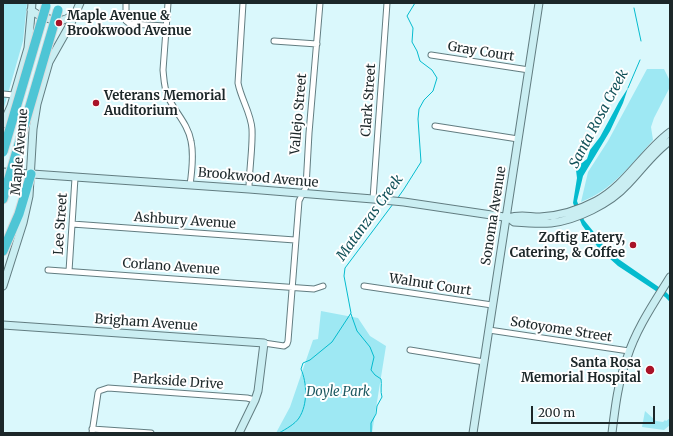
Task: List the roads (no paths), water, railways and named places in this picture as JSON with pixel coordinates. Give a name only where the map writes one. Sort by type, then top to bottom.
[{"type":"highway","points":[[3,152],[46,5]]},
{"type":"highway","points":[[3,199],[59,6]]},
{"type":"highway","points":[[3,251],[19,214],[30,174]]},
{"type":"street","name":"Maple Avenue","points":[[3,286],[28,201],[30,189],[33,122],[37,104],[49,62],[80,3]]},
{"type":"street","points":[[126,3],[125,16],[126,21],[130,24],[166,26]]},
{"type":"street","points":[[168,3],[163,70],[164,80],[169,98],[184,122],[191,141],[193,151],[190,185]]},
{"type":"street","points":[[243,3],[238,83],[240,94],[250,119],[252,129],[249,189]]},
{"type":"street","name":"Vallejo Street","points":[[287,344],[299,201],[306,187],[320,3]]},
{"type":"street","name":"Clark Street","points":[[373,199],[387,3]]},
{"type":"street","name":"Sonoma Avenue","points":[[473,433],[492,305],[508,218],[518,139],[539,3]]},
{"type":"street","points":[[32,6],[38,15],[59,20],[65,19],[75,13]]},
{"type":"street","points":[[3,124],[9,111],[28,48],[32,6]]},
{"type":"street","points":[[274,41],[317,44]]},
{"type":"street","name":"Gray Court","points":[[431,55],[529,70]]},
{"type":"street","points":[[3,94],[14,95]]},
{"type":"street","points":[[435,126],[518,139]]},
{"type":"street","name":"Brookwood Avenue","points":[[595,204],[620,182],[648,151],[670,132]]},
{"type":"street","name":"Brookwood Avenue","points":[[3,172],[373,199],[404,202],[508,218],[514,222],[539,223],[559,222],[569,215],[612,198],[626,187],[670,141]]},
{"type":"street","name":"Lee Street","points":[[69,271],[75,178]]},
{"type":"street","name":"Ashbury Avenue","points":[[72,224],[295,240]]},
{"type":"street","name":"Corlano Avenue","points":[[48,270],[314,289],[323,286]]},
{"type":"street","points":[[612,433],[619,384],[629,351],[639,329],[669,279]]},
{"type":"street","name":"Walnut Court","points":[[364,286],[492,305]]},
{"type":"street","name":"Brigham Avenue","points":[[3,325],[264,343],[284,346],[287,344]]},
{"type":"street","name":"Sotoyome Street","points":[[489,330],[629,351]]},
{"type":"street","points":[[239,433],[256,400],[264,343]]},
{"type":"street","points":[[410,350],[484,362]]},
{"type":"street","name":"Parkside Drive","points":[[92,431],[97,398],[100,391],[108,388],[247,398],[256,400]]},
{"type":"street","points":[[92,431],[151,433]]},
{"type":"waterway","name":"Matanzas Creek","points":[[397,199],[421,162],[418,119],[419,109],[424,100],[433,91],[437,78],[432,70],[420,61],[412,42],[413,28],[407,16],[415,3]]},
{"type":"waterway","name":"Santa Rosa Creek","points":[[634,8],[641,41]]},
{"type":"waterway","name":"Santa Rosa Creek","points":[[628,88],[640,60]]},
{"type":"waterway","name":"Matanzas Creek","points":[[279,433],[295,422],[302,412],[306,394],[301,369],[303,363],[310,360],[332,342],[351,313],[344,276],[345,268],[393,204]]},
{"type":"waterway","points":[[351,314],[357,331],[370,347],[374,357],[371,370],[381,379],[382,397],[371,423],[371,433]]},
{"type":"place","name":"Maple Avenue & Brookwood Avenue","points":[[59,23]]},
{"type":"place","name":"Veterans Memorial Auditorium","points":[[96,103]]},
{"type":"place","name":"Zoftig Eatery, Catering, & Coffee","points":[[633,245]]},
{"type":"place","name":"Santa Rosa Memorial Hospital","points":[[650,370]]},
{"type":"park label","name":"Doyle Park","points":[[338,392]]}]
